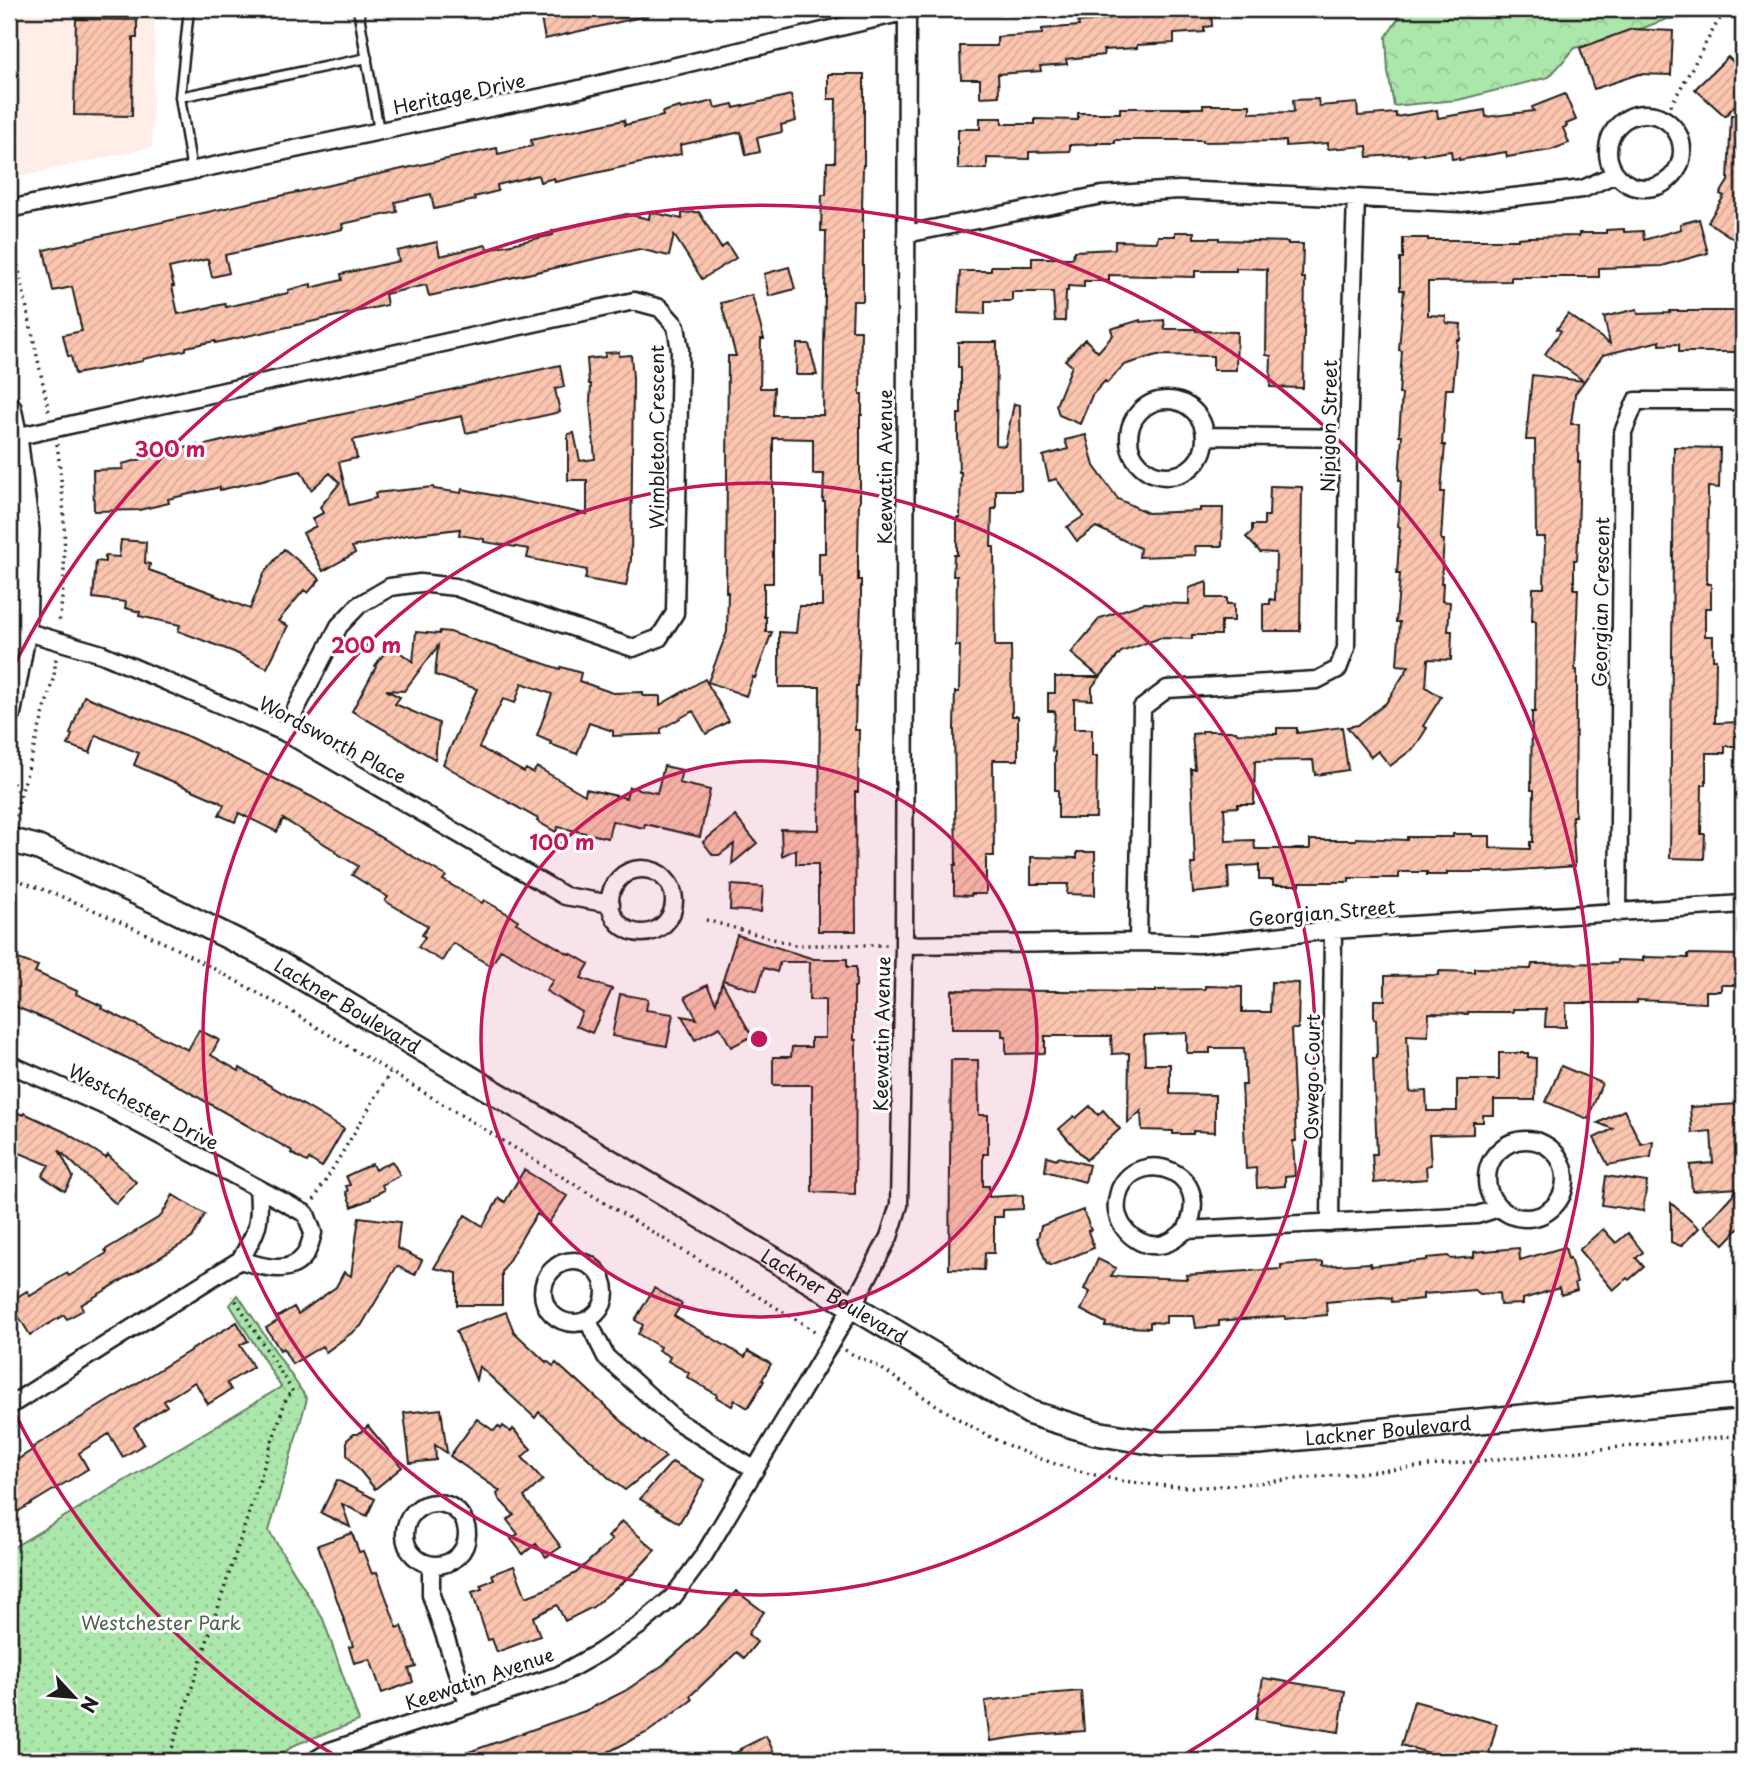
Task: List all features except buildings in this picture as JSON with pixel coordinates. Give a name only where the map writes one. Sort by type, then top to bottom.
[{"type":"main road","points":[[9,408],[27,530],[24,631],[9,711]]},
{"type":"main road","name":"Lackner Boulevard","points":[[9,840],[36,847],[73,863],[261,953],[1031,1413],[1096,1433],[1162,1444],[1259,1442],[1743,1396]]},
{"type":"street","name":"Heritage Drive","points":[[9,209],[571,91],[911,10]]},
{"type":"street","name":"Keewatin Avenue","points":[[314,1761],[330,1751],[559,1675],[640,1625],[673,1597],[704,1555],[755,1470],[852,1307],[889,1237],[899,1205],[897,945],[911,10]]},
{"type":"street","points":[[1651,114],[1664,118],[1674,127],[1680,139],[1682,153],[1676,172],[1667,181],[1655,187],[1637,188],[1625,183],[1615,174],[1609,163],[1609,137],[1616,126],[1626,118],[1651,114]]},
{"type":"street","points":[[906,234],[1102,195],[1179,190],[1461,203],[1583,189],[1615,174]]},
{"type":"street","name":"Nipigon Street","points":[[1138,942],[1142,708],[1167,690],[1317,680],[1338,669],[1346,648],[1348,438],[1356,198]]},
{"type":"street","name":"Wimbleton Crescent","points":[[15,437],[634,301],[660,308],[676,326],[680,350],[675,613],[659,638],[633,648],[455,587],[420,583],[390,587],[359,605],[339,626],[284,732]]},
{"type":"street","points":[[1160,400],[1185,403],[1203,422],[1206,436],[1203,453],[1196,464],[1185,473],[1167,477],[1153,474],[1141,467],[1129,444],[1129,431],[1134,418],[1143,408],[1160,400]]},
{"type":"street","name":"Georgian Crescent","points":[[1618,913],[1623,432],[1636,401],[1743,401]]},
{"type":"street","points":[[1206,436],[1348,438]]},
{"type":"street","name":"Wordsworth Place","points":[[24,631],[102,654],[284,732],[565,896],[611,904]]},
{"type":"street","points":[[647,869],[664,878],[671,887],[674,899],[673,911],[668,920],[660,928],[644,933],[633,932],[623,926],[613,914],[611,904],[612,892],[625,874],[647,869]]},
{"type":"street","name":"Georgian Street","points":[[897,945],[1138,942],[1199,944],[1333,930],[1743,904]]},
{"type":"street","name":"Oswego Court","points":[[1330,1223],[1333,930]]},
{"type":"street","name":"Westchester Drive","points":[[9,1064],[107,1107],[306,1214]]},
{"type":"street","points":[[1186,1230],[1192,1218],[1194,1204],[1191,1191],[1175,1172],[1156,1167],[1143,1169],[1131,1175],[1122,1185],[1116,1210],[1120,1224],[1128,1234],[1145,1244],[1159,1245],[1172,1241],[1186,1230],[1477,1215],[1499,1208],[1524,1219],[1548,1212],[1558,1202],[1565,1186],[1565,1173],[1559,1158],[1550,1148],[1527,1140],[1511,1143],[1500,1151],[1490,1166],[1487,1179],[1489,1192],[1499,1208]]},
{"type":"street","points":[[9,1406],[240,1260],[253,1239],[259,1219],[258,1189]]},
{"type":"street","points":[[240,1260],[273,1269],[290,1267],[305,1256],[313,1233],[306,1214]]},
{"type":"street","points":[[570,1261],[583,1262],[593,1266],[600,1275],[606,1288],[605,1299],[597,1314],[588,1321],[575,1324],[564,1322],[554,1317],[543,1300],[545,1279],[551,1270],[560,1264],[570,1261]]},
{"type":"street","points":[[588,1321],[606,1357],[626,1376],[677,1420],[755,1470]]},
{"type":"street","points":[[430,1503],[443,1503],[461,1514],[466,1524],[467,1541],[456,1559],[442,1566],[431,1566],[420,1562],[406,1545],[407,1522],[419,1507],[430,1503]]},
{"type":"street","points":[[431,1566],[431,1595],[468,1704]]},
{"type":"lane","points":[[189,9],[180,97],[192,171]]},
{"type":"lane","points":[[358,9],[379,131]]},
{"type":"lane","points":[[180,97],[367,58]]},
{"type":"path","points":[[1664,118],[1727,9]]},
{"type":"path","points":[[9,223],[50,414]]},
{"type":"path","points":[[57,443],[65,533],[59,623]]},
{"type":"path","points":[[16,816],[54,676],[56,656]]},
{"type":"path","points":[[9,777],[21,797]]},
{"type":"path","points":[[9,877],[143,932],[292,1012],[814,1331]]},
{"type":"path","points":[[706,920],[795,944],[897,945]]},
{"type":"path","points":[[306,1214],[390,1073]]},
{"type":"path","points":[[167,1761],[287,1396],[293,1392],[233,1296]]},
{"type":"path","points":[[852,1354],[883,1370]]},
{"type":"shaded area","points":[[9,9],[155,9],[152,147],[9,179]]},
{"type":"green space","points":[[1743,9],[1743,16],[1667,19],[1624,35],[1575,48],[1549,77],[1458,100],[1394,106],[1386,37],[1404,10]]},
{"type":"green space","name":"Westchester Park","points":[[238,1295],[307,1399],[269,1531],[323,1619],[359,1721],[297,1744],[270,1761],[9,1761],[9,1550],[281,1387],[230,1305]]}]
